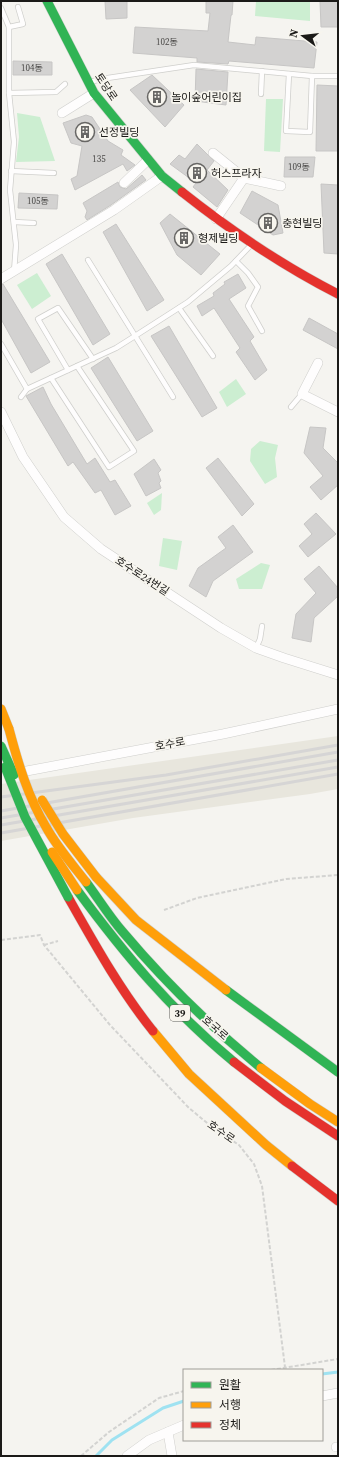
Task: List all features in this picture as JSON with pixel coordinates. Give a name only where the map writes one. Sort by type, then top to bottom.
[{"type":"main road","name":"토당로","points":[[48,1],[87,83],[162,176],[216,220],[313,281],[338,294]]},
{"type":"main road","points":[[1,703],[9,729],[44,805],[63,834],[96,877],[136,920],[202,972],[338,1072]]},
{"type":"main road","name":"39","points":[[1,710],[9,729]]},
{"type":"main road","name":"호국로","points":[[9,729],[18,764],[34,804],[54,840],[121,930],[161,976],[260,1068],[338,1122]]},
{"type":"main road","name":"호국로","points":[[1,746],[47,845],[77,890],[112,936],[156,988],[202,1034],[255,1078],[304,1115],[338,1136]]},
{"type":"main road","points":[[1,753],[13,792],[39,846],[105,961],[137,1011],[189,1074],[266,1145],[338,1201]]},
{"type":"main road","points":[[324,1062],[338,1061]]},
{"type":"street","points":[[62,113],[94,93]]},
{"type":"street","points":[[213,153],[244,178],[281,186]]},
{"type":"street","points":[[124,182],[148,160]]},
{"type":"street","points":[[1,279],[114,210],[162,176]]},
{"type":"street","points":[[216,220],[244,178]]},
{"type":"street","points":[[318,363],[302,394],[338,412]]},
{"type":"street","name":"호수로24번길","points":[[1,412],[23,457],[64,518],[101,549],[221,628],[256,648],[338,675]]},
{"type":"street","name":"호수로","points":[[1,776],[223,734],[338,709]]},
{"type":"street","points":[[323,1396],[338,1393]]},
{"type":"street","points":[[127,1456],[149,1440],[183,1425]]},
{"type":"street","points":[[168,1432],[172,1456]]},
{"type":"lane","points":[[9,27],[23,24],[18,7]]},
{"type":"lane","points":[[1,8],[9,27],[9,93],[14,142],[10,190],[16,245],[14,272]]},
{"type":"lane","points":[[87,83],[101,79],[194,65],[312,76],[338,76]]},
{"type":"lane","points":[[261,94],[262,71]]},
{"type":"lane","points":[[288,74],[286,131],[310,132],[312,76]]},
{"type":"lane","points":[[9,93],[56,92],[65,84]]},
{"type":"lane","points":[[12,171],[54,173]]},
{"type":"lane","points":[[14,222],[34,223]]},
{"type":"lane","points":[[21,397],[27,389],[116,348],[179,308],[204,289],[236,261],[253,242]]},
{"type":"lane","points":[[88,260],[173,397]]},
{"type":"lane","points":[[236,261],[248,273],[258,287],[248,306],[262,331]]},
{"type":"lane","points":[[68,370],[38,319],[58,308],[93,359]]},
{"type":"lane","points":[[179,308],[213,356]]},
{"type":"lane","points":[[1,344],[27,389]]},
{"type":"lane","points":[[51,378],[110,466],[134,451],[77,366]]},
{"type":"lane","points":[[291,407],[302,394]]},
{"type":"lane","points":[[256,648],[260,639],[262,626]]},
{"type":"path","points":[[164,910],[197,898],[286,879],[338,875]]},
{"type":"path","name":"호수로","points":[[1,940],[40,935],[44,945],[110,1025],[189,1108],[212,1127],[239,1145],[254,1164],[262,1186],[285,1367]]},
{"type":"path","points":[[44,945],[58,941]]},
{"type":"path","points":[[276,1369],[338,1359]]},
{"type":"path","points":[[81,1456],[109,1432],[159,1398],[183,1391]]},
{"type":"shaded area","points":[[338,736],[338,789],[133,818],[1,841],[1,784]]},
{"type":"green space","points":[[256,1],[310,1],[310,21],[255,16]]},
{"type":"green space","points":[[266,99],[283,99],[280,152],[264,151]]},
{"type":"green space","points":[[17,113],[40,117],[55,161],[16,162],[19,137]]},
{"type":"green space","points":[[37,273],[51,296],[32,309],[17,285]]},
{"type":"green space","points":[[236,379],[246,394],[227,407],[219,392]]},
{"type":"green space","points":[[260,441],[278,445],[275,458],[277,477],[265,484],[250,461],[251,449]]},
{"type":"green space","points":[[162,493],[161,510],[154,515],[147,503]]},
{"type":"green space","points":[[163,538],[182,541],[177,570],[159,566]]},
{"type":"green space","points":[[261,563],[270,565],[262,589],[239,589],[236,579]]},
{"type":"building","points":[[105,1],[127,1],[127,18],[106,19]]},
{"type":"building","points":[[206,1],[233,1],[228,42],[255,45],[256,37],[317,42],[314,68],[229,61],[228,64],[197,62],[197,58],[133,53],[135,27],[208,31],[210,13],[206,13]]},
{"type":"building","points":[[320,1],[338,1],[338,27],[321,27]]},
{"type":"building","points":[[13,61],[52,62],[52,75],[13,75]]},
{"type":"building","points":[[196,69],[228,72],[226,105],[195,101]]},
{"type":"building","name":"놀이숲어린이집","points":[[152,75],[184,105],[165,127],[130,90]]},
{"type":"building","points":[[317,85],[338,86],[338,151],[316,151]]},
{"type":"building","points":[[86,115],[92,117],[108,141],[123,150],[121,155],[135,165],[127,171],[123,164],[75,190],[71,179],[77,176],[82,146],[71,143],[63,123]]},
{"type":"building","name":"허스프라자","points":[[197,144],[214,161],[207,170],[228,190],[217,207],[193,187],[196,183],[170,164],[179,155],[185,159]]},
{"type":"building","points":[[285,157],[315,157],[313,177],[284,177]]},
{"type":"building","points":[[142,175],[146,180],[87,220],[85,217],[87,211],[83,203],[118,182],[120,187],[126,189]]},
{"type":"building","points":[[321,184],[338,185],[338,254],[324,253]]},
{"type":"building","name":"충현빌딩","points":[[252,191],[278,205],[283,233],[273,235],[240,213]]},
{"type":"building","points":[[19,193],[58,195],[57,209],[18,208]]},
{"type":"building","name":"형제빌딩","points":[[170,214],[220,254],[201,275],[177,255],[160,223]]},
{"type":"building","points":[[116,224],[164,300],[147,311],[103,232]]},
{"type":"building","points":[[62,254],[110,334],[93,345],[46,264]]},
{"type":"building","points":[[238,274],[246,288],[229,299],[254,337],[250,341],[267,370],[255,380],[236,352],[240,348],[214,308],[202,316],[197,306],[214,296],[213,293],[225,284],[224,282]]},
{"type":"building","points":[[3,284],[50,362],[31,373],[1,319],[1,285]]},
{"type":"building","points":[[309,318],[338,334],[338,349],[303,330]]},
{"type":"building","points":[[169,326],[217,408],[202,417],[151,336]]},
{"type":"building","points":[[108,357],[153,431],[137,441],[91,368]]},
{"type":"building","points":[[43,387],[51,404],[87,464],[95,458],[110,482],[115,480],[131,506],[115,515],[101,490],[95,493],[73,462],[68,466],[26,396]]},
{"type":"building","points":[[310,427],[326,428],[323,448],[338,463],[338,485],[321,500],[310,487],[323,476],[304,453]]},
{"type":"building","points":[[218,458],[254,504],[242,516],[206,468]]},
{"type":"building","points":[[154,459],[161,470],[158,473],[161,481],[159,483],[161,488],[146,496],[134,474]]},
{"type":"building","points":[[316,513],[336,534],[308,557],[299,546],[312,534],[304,524]]},
{"type":"building","points":[[233,525],[253,552],[213,581],[206,597],[189,586],[198,568],[226,548],[218,537]]},
{"type":"building","points":[[319,566],[338,588],[338,596],[314,618],[311,642],[292,638],[296,614],[316,593],[304,579]]},
{"type":"waterway","points":[[323,1374],[338,1372]]},
{"type":"waterway","points":[[96,1456],[112,1440],[163,1408],[183,1401]]},
{"type":"railway","points":[[1,797],[166,775],[338,745]]},
{"type":"railway","points":[[1,811],[338,752]]},
{"type":"railway","points":[[1,818],[338,760]]},
{"type":"railway","points":[[1,825],[338,767]]},
{"type":"railway","points":[[1,833],[338,774]]},
{"type":"traffic: fast","points":[[47,1],[94,93],[162,176],[182,192]]},
{"type":"traffic: fast","points":[[1,746],[14,775]]},
{"type":"traffic: fast","points":[[5,767],[25,817],[68,897]]},
{"type":"traffic: fast","points":[[86,882],[117,925],[154,968],[206,1020],[261,1068]]},
{"type":"traffic: fast","points":[[77,890],[131,959],[169,1002],[234,1062]]},
{"type":"traffic: fast","points":[[226,990],[338,1072]]},
{"type":"traffic: slow","points":[[1,709],[9,729]]},
{"type":"traffic: slow","points":[[9,729],[24,780],[40,816],[55,842],[86,882]]},
{"type":"traffic: slow","points":[[42,800],[63,834],[96,877]]},
{"type":"traffic: slow","points":[[52,852],[77,890]]},
{"type":"traffic: slow","points":[[96,877],[136,920],[226,990]]},
{"type":"traffic: slow","points":[[153,1031],[189,1074],[266,1145],[292,1166]]},
{"type":"traffic: slow","points":[[261,1068],[310,1104],[338,1122]]},
{"type":"traffic: jam","points":[[182,192],[257,247],[297,272],[338,294]]},
{"type":"traffic: jam","points":[[68,897],[118,983],[153,1031]]},
{"type":"traffic: jam","points":[[234,1062],[285,1101],[338,1136]]},
{"type":"traffic: jam","points":[[292,1166],[338,1201]]},
{"type":"place","name":"놀이숲어린이집","points":[[157,97]]},
{"type":"place","name":"선정빌딩","points":[[85,132]]},
{"type":"place","name":"허스프라자","points":[[197,173]]},
{"type":"place","name":"충현빌딩","points":[[268,223]]},
{"type":"place","name":"형제빌딩","points":[[184,238]]}]
